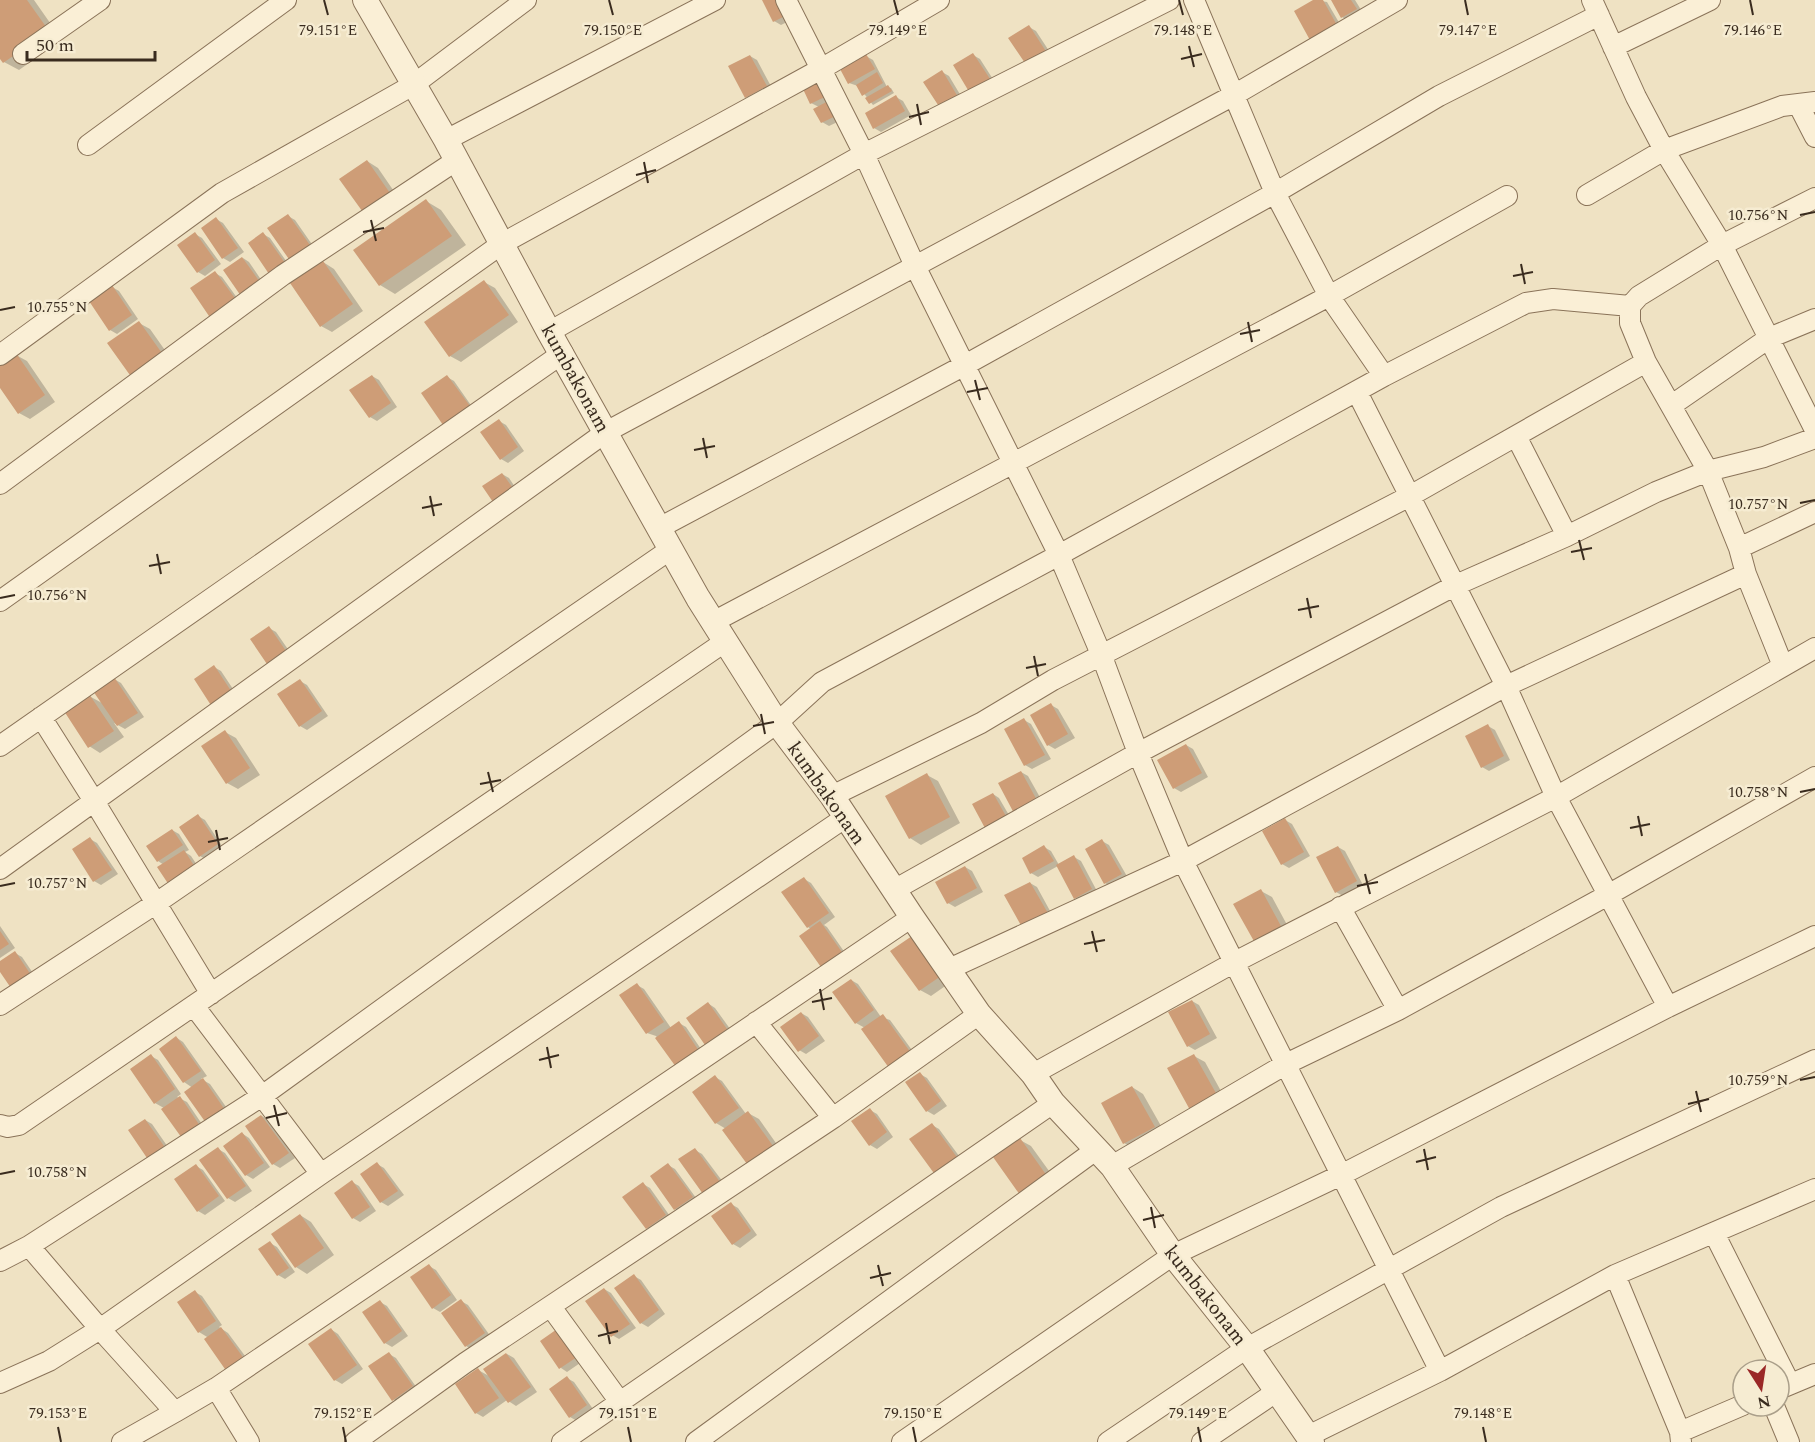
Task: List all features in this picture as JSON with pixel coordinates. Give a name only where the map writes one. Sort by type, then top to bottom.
[{"type":"street","points":[[23,54],[100,0]]},
{"type":"street","points":[[88,145],[286,0]]},
{"type":"street","name":"kumbakonam","points":[[365,0],[451,150],[670,549],[698,598],[777,723],[832,796],[979,1014],[1033,1074],[1053,1103],[1105,1157],[1173,1255],[1247,1348],[1310,1439]]},
{"type":"street","points":[[0,355],[222,193],[413,85],[525,0]]},
{"type":"street","points":[[0,484],[451,150],[716,0]]},
{"type":"street","points":[[786,0],[864,154],[915,266],[1012,465],[1059,555],[1183,861],[1440,1371]]},
{"type":"street","points":[[0,601],[502,243],[821,69],[939,0]]},
{"type":"street","points":[[549,332],[864,154],[1170,0]]},
{"type":"street","points":[[1194,0],[1275,193],[1329,296],[1384,376]]},
{"type":"street","points":[[0,869],[606,432],[1234,95],[1396,0]]},
{"type":"street","points":[[1613,47],[1710,0]]},
{"type":"street","points":[[659,528],[965,365],[1275,193],[1439,96],[1595,8],[1636,97],[1722,245],[1815,430]]},
{"type":"street","points":[[1587,195],[1665,150],[1782,106],[1806,103],[1815,137]]},
{"type":"street","points":[[0,1125],[8,1127],[20,1125],[194,1006],[720,631],[1012,465],[1329,296],[1507,196]]},
{"type":"street","points":[[1783,666],[1708,471],[1646,362],[1630,323],[1630,306],[1639,296],[1722,245],[1815,198]]},
{"type":"street","points":[[0,1261],[29,1246],[262,1096],[777,723],[822,682],[1384,376],[1526,303],[1553,299],[1630,306]]},
{"type":"street","points":[[1672,405],[1769,338],[1815,319]]},
{"type":"street","points":[[0,746],[563,353]]},
{"type":"street","points":[[832,796],[981,723],[1101,654],[1410,496],[1646,362]]},
{"type":"street","points":[[1357,392],[1506,686],[1556,797],[1668,1007]]},
{"type":"street","points":[[1516,436],[1567,536]]},
{"type":"street","points":[[894,890],[1138,753],[1455,585],[1567,536],[1656,492],[1708,471],[1764,457],[1815,438]]},
{"type":"street","points":[[1739,548],[1815,513]]},
{"type":"street","points":[[0,1005],[155,904],[670,549]]},
{"type":"street","points":[[949,969],[1183,861],[1506,686],[1746,574]]},
{"type":"street","points":[[1033,1074],[1233,963],[1556,797],[1815,648]]},
{"type":"street","points":[[41,717],[211,994]]},
{"type":"street","points":[[696,1442],[1105,1157],[1398,1010],[1608,895],[1815,777]]},
{"type":"street","points":[[0,1383],[49,1361],[100,1329],[321,1174],[846,817]]},
{"type":"street","points":[[1340,907],[1398,1010]]},
{"type":"street","points":[[122,1442],[216,1388],[912,917]]},
{"type":"street","points":[[902,1442],[1173,1255],[1341,1174],[1668,1007],[1815,936]]},
{"type":"street","points":[[194,1006],[321,1174]]},
{"type":"street","points":[[355,1442],[465,1363],[833,1118],[979,1014]]},
{"type":"street","points":[[756,1022],[833,1118]]},
{"type":"street","points":[[1108,1442],[1247,1348],[1501,1206],[1815,1060]]},
{"type":"street","points":[[562,1442],[1053,1103]]},
{"type":"street","points":[[1310,1439],[1615,1275],[1815,1189]]},
{"type":"street","points":[[1714,1233],[1772,1358]]},
{"type":"street","points":[[29,1246],[175,1412]]},
{"type":"street","points":[[1615,1275],[1680,1437],[1731,1411]]},
{"type":"street","points":[[551,1307],[621,1402]]},
{"type":"street","points":[[1791,1384],[1815,1374]]},
{"type":"street","points":[[216,1388],[249,1442]]},
{"type":"street","points":[[1202,1442],[1276,1392]]},
{"type":"street","points":[[1779,1418],[1790,1442]]},
{"type":"building","points":[[0,0],[27,0],[49,31],[3,63],[0,59]]},
{"type":"building","points":[[762,0],[782,0],[789,14],[773,22]]},
{"type":"building","points":[[1313,0],[1323,0],[1338,27],[1311,42],[1294,11]]},
{"type":"building","points":[[1331,0],[1351,0],[1357,9],[1341,18]]},
{"type":"building","points":[[1029,25],[1047,53],[1027,66],[1008,38]]},
{"type":"building","points":[[973,53],[992,82],[971,95],[953,65]]},
{"type":"building","points":[[866,54],[875,69],[848,84],[840,69]]},
{"type":"building","points":[[750,55],[767,86],[745,98],[728,66]]},
{"type":"building","points":[[942,70],[958,97],[940,108],[923,82]]},
{"type":"building","points":[[877,72],[883,83],[862,96],[856,85]]},
{"type":"building","points":[[822,80],[829,95],[810,104],[803,89]]},
{"type":"building","points":[[888,85],[892,91],[869,104],[865,98]]},
{"type":"building","points":[[896,95],[905,111],[873,129],[865,113]]},
{"type":"building","points":[[832,99],[840,114],[821,123],[813,109]]},
{"type":"building","points":[[367,160],[392,196],[365,215],[339,179]]},
{"type":"building","points":[[426,199],[452,236],[379,286],[353,250]]},
{"type":"building","points":[[288,214],[312,248],[291,262],[267,228]]},
{"type":"building","points":[[216,217],[238,248],[222,259],[201,228]]},
{"type":"building","points":[[195,232],[215,260],[197,273],[177,245]]},
{"type":"building","points":[[263,232],[285,263],[269,274],[248,243]]},
{"type":"building","points":[[242,257],[262,285],[243,299],[223,270]]},
{"type":"building","points":[[323,261],[353,304],[320,327],[290,283]]},
{"type":"building","points":[[215,271],[237,301],[211,319],[190,288]]},
{"type":"building","points":[[484,280],[509,315],[449,357],[424,322]]},
{"type":"building","points":[[112,285],[132,315],[109,331],[89,301]]},
{"type":"building","points":[[139,321],[164,356],[132,378],[107,343]]},
{"type":"building","points":[[16,353],[45,395],[18,414],[0,388],[0,364]]},
{"type":"building","points":[[372,375],[391,403],[369,418],[349,390]]},
{"type":"building","points":[[447,375],[470,406],[443,425],[421,393]]},
{"type":"building","points":[[499,419],[518,447],[500,460],[480,432]]},
{"type":"building","points":[[502,473],[515,491],[495,505],[482,486]]},
{"type":"building","points":[[269,626],[288,654],[269,667],[250,639]]},
{"type":"building","points":[[214,665],[235,697],[214,710],[194,679]]},
{"type":"building","points":[[114,677],[138,713],[117,726],[93,691]]},
{"type":"building","points":[[300,679],[322,711],[299,727],[277,694]]},
{"type":"building","points":[[89,694],[114,731],[88,748],[64,711]]},
{"type":"building","points":[[1051,703],[1068,734],[1047,746],[1030,715]]},
{"type":"building","points":[[1024,718],[1045,755],[1024,766],[1004,729]]},
{"type":"building","points":[[1488,724],[1504,756],[1481,768],[1465,736]]},
{"type":"building","points":[[225,730],[250,768],[226,784],[201,746]]},
{"type":"building","points":[[1186,744],[1202,773],[1173,789],[1157,760]]},
{"type":"building","points":[[1021,771],[1039,804],[1016,817],[998,783]]},
{"type":"building","points":[[927,773],[950,817],[909,839],[885,796]]},
{"type":"building","points":[[993,793],[1007,818],[986,830],[972,804]]},
{"type":"building","points":[[198,814],[218,844],[199,857],[179,827]]},
{"type":"building","points":[[1285,818],[1304,852],[1281,865],[1262,831]]},
{"type":"building","points":[[172,829],[183,845],[157,862],[146,846]]},
{"type":"building","points":[[90,837],[112,870],[93,882],[72,849]]},
{"type":"building","points":[[1102,839],[1122,874],[1104,884],[1085,849]]},
{"type":"building","points":[[1044,845],[1054,861],[1030,874],[1022,858]]},
{"type":"building","points":[[1338,846],[1357,881],[1335,893],[1316,857]]},
{"type":"building","points":[[184,850],[195,867],[169,885],[157,867]]},
{"type":"building","points":[[1074,855],[1092,889],[1074,899],[1056,865]]},
{"type":"building","points":[[965,866],[977,888],[947,904],[935,882]]},
{"type":"building","points":[[804,877],[829,913],[807,928],[781,892]]},
{"type":"building","points":[[1030,882],[1049,915],[1023,929],[1004,895]]},
{"type":"building","points":[[1261,889],[1282,928],[1255,943],[1233,904]]},
{"type":"building","points":[[820,921],[844,955],[823,970],[799,936]]},
{"type":"building","points":[[0,931],[9,944],[0,950]]},
{"type":"building","points":[[912,936],[941,976],[919,991],[890,951]]},
{"type":"building","points":[[15,951],[33,978],[13,991],[0,972],[0,961]]},
{"type":"building","points":[[851,979],[874,1010],[855,1024],[832,992]]},
{"type":"building","points":[[637,983],[664,1022],[646,1034],[619,995]]},
{"type":"building","points":[[1192,1000],[1210,1034],[1187,1047],[1168,1012]]},
{"type":"building","points":[[708,1002],[727,1029],[705,1045],[686,1018]]},
{"type":"building","points":[[801,1012],[819,1036],[798,1052],[780,1027]]},
{"type":"building","points":[[883,1014],[911,1053],[889,1068],[861,1029]]},
{"type":"building","points":[[679,1021],[699,1051],[676,1067],[655,1038]]},
{"type":"building","points":[[176,1036],[201,1071],[183,1083],[159,1049]]},
{"type":"building","points":[[151,1054],[175,1089],[154,1104],[130,1069]]},
{"type":"building","points":[[1194,1054],[1217,1095],[1190,1110],[1167,1068]]},
{"type":"building","points":[[920,1072],[941,1101],[926,1112],[905,1082]]},
{"type":"building","points":[[715,1075],[739,1108],[715,1124],[692,1092]]},
{"type":"building","points":[[203,1078],[225,1110],[206,1123],[184,1092]]},
{"type":"building","points":[[1132,1086],[1155,1127],[1123,1144],[1101,1103]]},
{"type":"building","points":[[180,1096],[202,1129],[184,1141],[161,1109]]},
{"type":"building","points":[[870,1108],[887,1132],[869,1146],[851,1121]]},
{"type":"building","points":[[748,1111],[773,1146],[747,1164],[722,1130]]},
{"type":"building","points":[[261,1115],[289,1153],[272,1165],[245,1126]]},
{"type":"building","points":[[145,1119],[164,1146],[147,1158],[128,1130]]},
{"type":"building","points":[[932,1123],[959,1160],[936,1176],[909,1139]]},
{"type":"building","points":[[242,1132],[264,1163],[245,1176],[223,1146]]},
{"type":"building","points":[[1020,1138],[1047,1176],[1020,1195],[993,1157]]},
{"type":"building","points":[[218,1147],[246,1186],[227,1199],[199,1160]]},
{"type":"building","points":[[695,1148],[720,1182],[703,1194],[678,1159]]},
{"type":"building","points":[[377,1162],[398,1191],[380,1203],[360,1174]]},
{"type":"building","points":[[668,1163],[693,1197],[674,1210],[650,1176]]},
{"type":"building","points":[[196,1164],[219,1196],[197,1212],[174,1179]]},
{"type":"building","points":[[352,1180],[370,1207],[352,1219],[334,1193]]},
{"type":"building","points":[[643,1182],[666,1215],[646,1229],[622,1197]]},
{"type":"building","points":[[731,1202],[751,1231],[732,1245],[711,1216]]},
{"type":"building","points":[[300,1214],[324,1248],[295,1268],[271,1234]]},
{"type":"building","points":[[270,1241],[289,1268],[277,1276],[258,1249]]},
{"type":"building","points":[[429,1264],[451,1295],[432,1309],[410,1277]]},
{"type":"building","points":[[634,1274],[659,1310],[640,1324],[614,1288]]},
{"type":"building","points":[[604,1288],[630,1324],[611,1337],[585,1301]]},
{"type":"building","points":[[195,1290],[216,1321],[198,1333],[177,1302]]},
{"type":"building","points":[[461,1299],[485,1333],[465,1347],[441,1313]]},
{"type":"building","points":[[380,1300],[402,1331],[384,1344],[362,1312]]},
{"type":"building","points":[[221,1327],[245,1360],[227,1372],[204,1339]]},
{"type":"building","points":[[560,1327],[580,1355],[559,1369],[540,1341]]},
{"type":"building","points":[[331,1328],[357,1365],[334,1381],[308,1344]]},
{"type":"building","points":[[389,1352],[413,1386],[392,1401],[368,1366]]},
{"type":"building","points":[[506,1353],[531,1387],[508,1403],[483,1369]]},
{"type":"building","points":[[478,1368],[499,1398],[475,1414],[455,1384]]},
{"type":"building","points":[[567,1376],[587,1405],[569,1418],[549,1389]]}]
